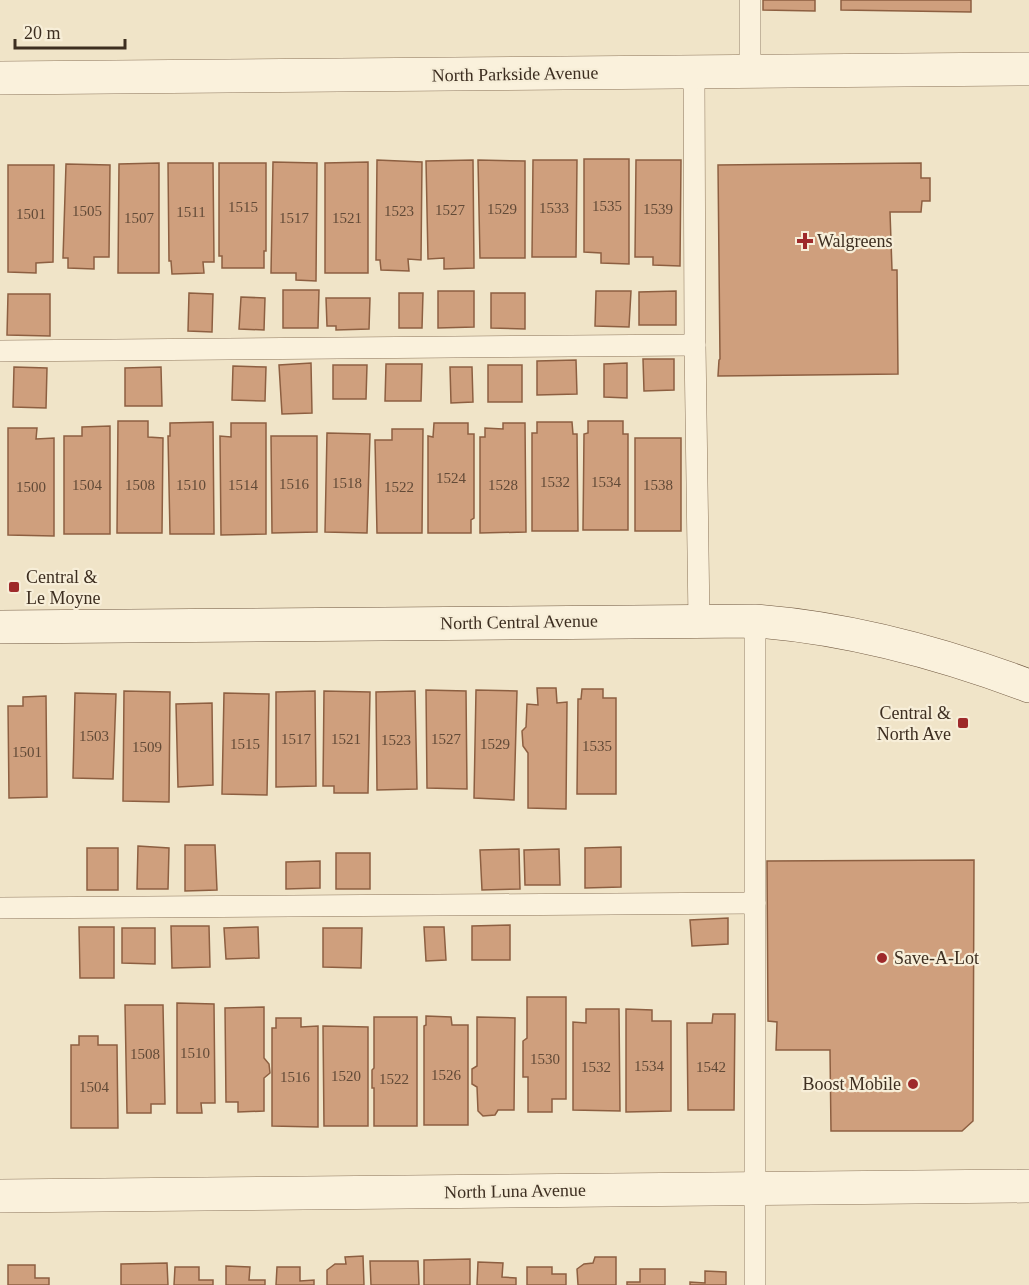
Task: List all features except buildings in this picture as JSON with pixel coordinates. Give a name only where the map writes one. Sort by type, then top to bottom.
[{"type":"street","name":"North Parkside Avenue","points":[[0,78],[1029,69]]},
{"type":"street","name":"North Central Avenue","points":[[0,627],[756,621],[813,627],[891,642],[979,668],[1029,686]]},
{"type":"street","name":"North Luna Avenue","points":[[0,1196],[1029,1186]]},
{"type":"lane","points":[[750,0],[750,72]]},
{"type":"lane","points":[[694,72],[699,620]]},
{"type":"lane","points":[[0,351],[695,345]]},
{"type":"lane","points":[[754,1285],[756,621]]},
{"type":"lane","points":[[0,908],[755,903]]},
{"type":"place","name":"Walgreens","points":[[805,241]]},
{"type":"place","name":"Central & Le Moyne","points":[[14,587]]},
{"type":"place","name":"Central & North Ave","points":[[963,723]]},
{"type":"place","name":"Save-A-Lot","points":[[882,958]]},
{"type":"place","name":"Boost Mobile","points":[[913,1084]]}]
